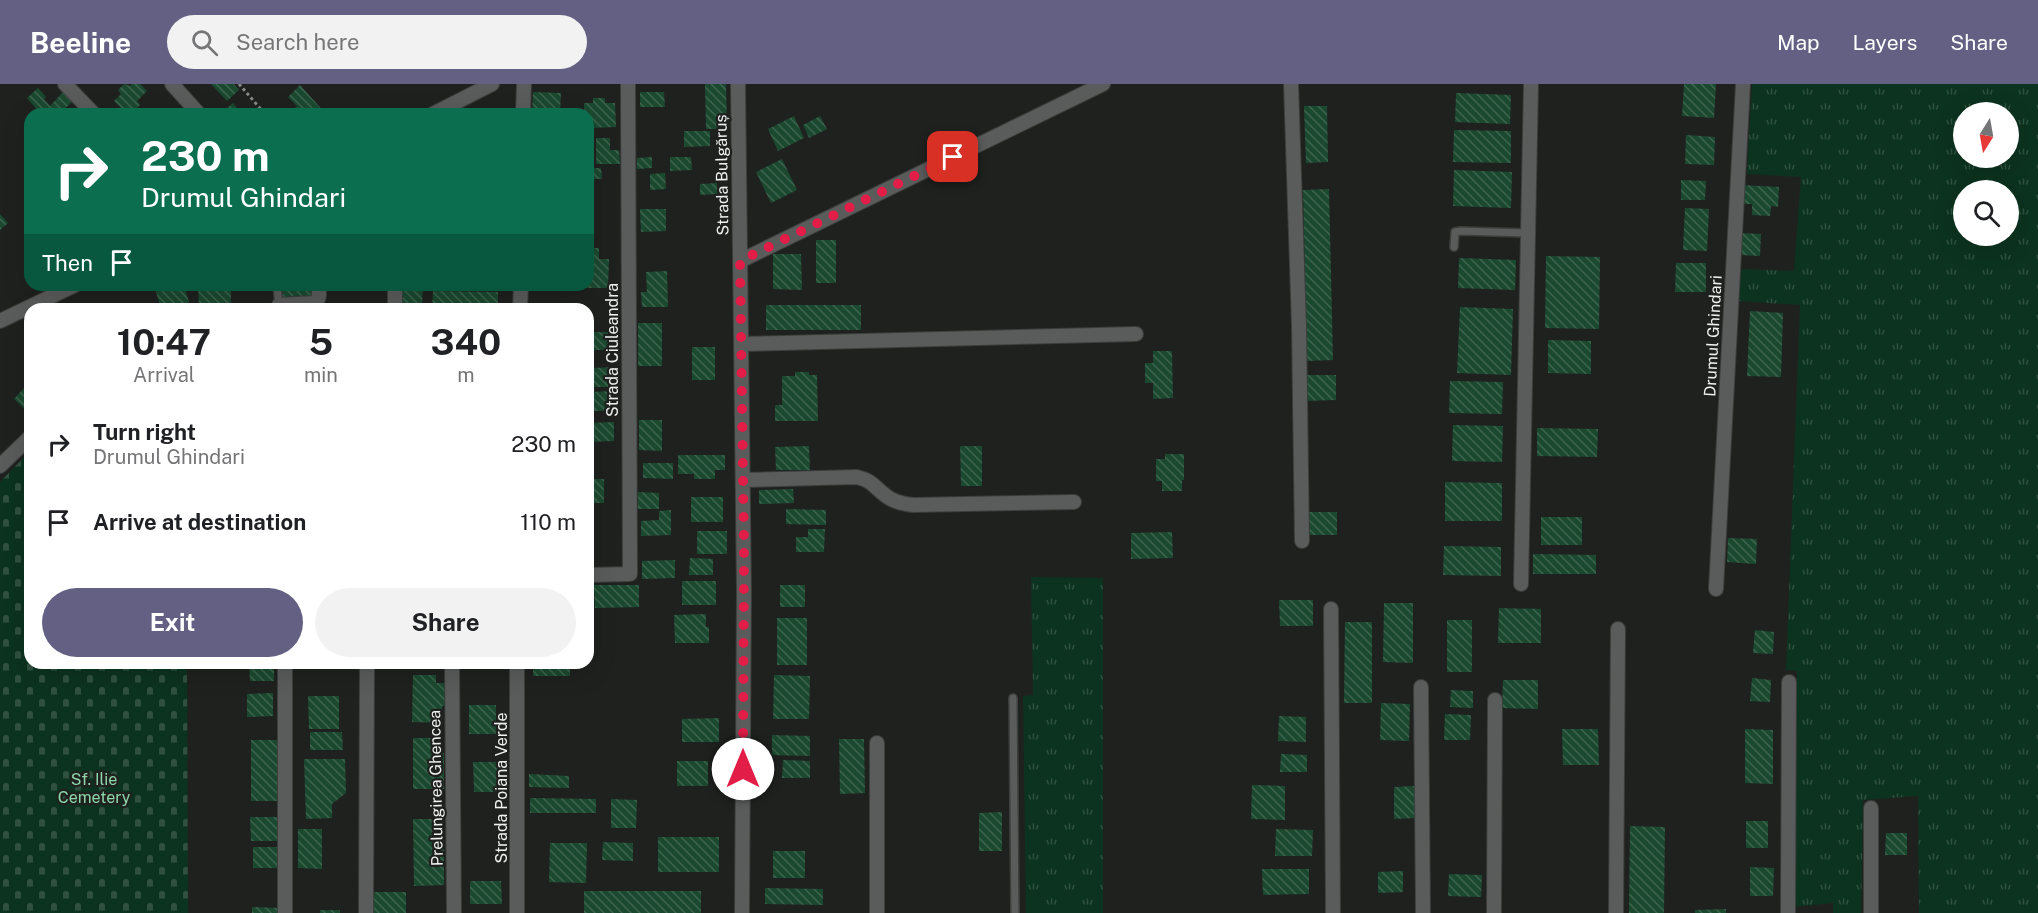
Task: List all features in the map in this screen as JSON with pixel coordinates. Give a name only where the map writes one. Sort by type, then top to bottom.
[{"type":"street","points":[[66,84],[88,108]]},
{"type":"street","points":[[172,84],[194,108]]},
{"type":"street","points":[[445,108],[492,84]]},
{"type":"street","points":[[523,108],[524,84]]},
{"type":"street","name":"Strada Ciuleandra","points":[[594,575],[630,574],[628,84]]},
{"type":"street","name":"Strada Bulgăruș","points":[[738,84],[743,480],[742,913]]},
{"type":"street","points":[[740,261],[1103,84]]},
{"type":"street","points":[[1292,84],[1302,541]]},
{"type":"street","points":[[1521,584],[1532,84]]},
{"type":"street","name":"Drumul Ghindari","points":[[1716,590],[1743,84]]},
{"type":"street","points":[[38,303],[62,291]]},
{"type":"street","points":[[0,321],[24,309]]},
{"type":"street","points":[[741,344],[1136,334]]},
{"type":"street","points":[[0,466],[24,444]]},
{"type":"street","points":[[743,480],[857,477],[868,480],[886,497],[913,505],[1074,502]]},
{"type":"street","points":[[1331,609],[1333,913]]},
{"type":"street","points":[[1616,913],[1618,629]]},
{"type":"street","points":[[285,669],[285,913]]},
{"type":"street","points":[[366,913],[367,669]]},
{"type":"street","name":"Prelungirea Ghencea","points":[[452,669],[454,913]]},
{"type":"street","name":"Strada Poiana Verde","points":[[517,669],[517,913]]},
{"type":"street","points":[[1788,913],[1789,682]]},
{"type":"street","points":[[1421,687],[1423,913]]},
{"type":"street","points":[[1494,913],[1495,700]]},
{"type":"street","points":[[877,743],[877,913]]},
{"type":"street","points":[[1871,808],[1871,913]]},
{"type":"lane","points":[[1454,247],[1455,232],[1528,233]]},
{"type":"lane","points":[[1012,698],[1015,913]]},
{"type":"path","points":[[239,84],[260,108]]},
{"type":"green space","points":[[1752,84],[2038,84],[2038,913],[1919,913],[1918,796],[1863,800],[1861,913],[1833,913],[1833,903],[1795,907],[1797,671],[1786,670],[1800,305],[1739,301],[1741,269],[1794,271],[1801,177],[1747,174]]},
{"type":"green space","name":"Sf. Ilie Cemetery","points":[[24,457],[24,669],[187,669],[188,913],[0,913],[0,482]]},
{"type":"green space","points":[[1031,577],[1103,578],[1103,913],[1026,913],[1023,696],[1033,695]]},
{"type":"building","points":[[124,84],[130,86],[140,84],[147,91],[137,101],[140,105],[137,108],[121,108],[114,101],[121,94],[118,90]]},
{"type":"building","points":[[211,84],[234,84],[239,90],[227,101]]},
{"type":"building","points":[[705,84],[726,84],[727,129],[706,129]]},
{"type":"building","points":[[1684,84],[1716,84],[1714,118],[1682,116]]},
{"type":"building","points":[[300,85],[321,108],[295,108],[297,106],[288,97]]},
{"type":"building","points":[[38,88],[50,106],[63,92],[72,102],[66,108],[36,108],[27,98]]},
{"type":"building","points":[[533,92],[561,93],[560,108],[532,108]]},
{"type":"building","points":[[640,92],[664,92],[665,107],[640,107]]},
{"type":"building","points":[[1456,93],[1511,95],[1510,124],[1455,122]]},
{"type":"building","points":[[593,98],[605,98],[605,103],[615,103],[616,127],[594,128],[594,108],[584,108],[584,103],[593,103]]},
{"type":"building","points":[[233,103],[237,108],[227,108]]},
{"type":"building","points":[[1304,106],[1327,106],[1328,162],[1306,163]]},
{"type":"building","points":[[794,116],[804,138],[778,151],[768,129]]},
{"type":"building","points":[[820,116],[827,129],[809,138],[803,125]]},
{"type":"building","points":[[1454,130],[1511,131],[1511,163],[1453,162]]},
{"type":"building","points":[[684,131],[710,131],[710,146],[684,147]]},
{"type":"building","points":[[1686,135],[1715,137],[1714,165],[1685,164]]},
{"type":"building","points":[[596,138],[610,138],[610,150],[619,150],[620,164],[596,164]]},
{"type":"building","points":[[652,157],[652,168],[637,169],[637,158]]},
{"type":"building","points":[[670,157],[691,157],[692,170],[670,171]]},
{"type":"building","points":[[782,159],[797,190],[771,203],[756,172]]},
{"type":"building","points":[[594,168],[601,168],[602,179],[594,179]]},
{"type":"building","points":[[1454,170],[1512,172],[1511,208],[1453,206]]},
{"type":"building","points":[[665,173],[666,189],[650,190],[650,174]]},
{"type":"building","points":[[1681,180],[1706,181],[1705,200],[1681,200]]},
{"type":"building","points":[[717,183],[717,194],[700,195],[700,184]]},
{"type":"building","points":[[1740,185],[1779,187],[1778,207],[1771,206],[1770,216],[1752,215],[1752,204],[1739,204]]},
{"type":"building","points":[[1329,189],[1333,360],[1307,361],[1303,190]]},
{"type":"building","points":[[1685,208],[1709,209],[1707,251],[1683,250]]},
{"type":"building","points":[[640,209],[666,209],[666,231],[641,232]]},
{"type":"building","points":[[0,214],[8,223],[0,230]]},
{"type":"building","points":[[1742,233],[1761,234],[1760,256],[1741,255]]},
{"type":"building","points":[[816,240],[836,240],[836,283],[816,283]]},
{"type":"building","points":[[594,248],[599,248],[599,259],[609,259],[608,288],[594,288]]},
{"type":"building","points":[[773,254],[801,254],[802,290],[773,289]]},
{"type":"building","points":[[1546,256],[1600,257],[1599,329],[1545,328]]},
{"type":"building","points":[[1459,258],[1516,260],[1515,290],[1458,288]]},
{"type":"building","points":[[1676,263],[1706,263],[1706,292],[1675,292]]},
{"type":"building","points":[[667,271],[668,307],[642,307],[641,292],[647,292],[646,272]]},
{"type":"building","points":[[156,291],[186,291],[189,303],[159,303]]},
{"type":"building","points":[[198,291],[231,291],[231,303],[199,303]]},
{"type":"building","points":[[283,291],[314,291],[314,297],[283,300]]},
{"type":"building","points":[[400,291],[423,291],[422,303],[400,303]]},
{"type":"building","points":[[433,291],[498,292],[498,303],[432,303]]},
{"type":"building","points":[[766,305],[861,305],[861,330],[766,330]]},
{"type":"building","points":[[1460,307],[1513,309],[1511,375],[1457,373]]},
{"type":"building","points":[[1750,311],[1783,313],[1781,377],[1747,376]]},
{"type":"building","points":[[638,323],[662,323],[662,366],[638,366]]},
{"type":"building","points":[[594,332],[608,332],[608,350],[594,350]]},
{"type":"building","points":[[1548,340],[1591,341],[1591,374],[1548,373]]},
{"type":"building","points":[[692,347],[715,347],[715,380],[692,380]]},
{"type":"building","points":[[1153,351],[1172,351],[1173,398],[1153,399],[1153,383],[1145,383],[1145,363],[1153,363]]},
{"type":"building","points":[[615,367],[615,387],[594,387],[594,368]]},
{"type":"building","points":[[795,372],[809,372],[809,375],[817,375],[818,421],[775,421],[775,405],[782,405],[782,376],[795,376]]},
{"type":"building","points":[[1305,375],[1336,375],[1336,400],[1305,401]]},
{"type":"building","points":[[1450,381],[1503,382],[1502,414],[1449,413]]},
{"type":"building","points":[[24,388],[24,408],[14,399]]},
{"type":"building","points":[[614,391],[615,411],[594,411],[594,392]]},
{"type":"building","points":[[639,420],[662,420],[662,451],[639,450]]},
{"type":"building","points":[[614,422],[614,441],[594,442],[594,423]]},
{"type":"building","points":[[1453,425],[1503,426],[1502,462],[1452,461]]},
{"type":"building","points":[[1537,428],[1598,429],[1597,457],[1537,456]]},
{"type":"building","points":[[809,446],[810,470],[776,470],[775,447]]},
{"type":"building","points":[[960,446],[982,446],[982,486],[961,486]]},
{"type":"building","points":[[1165,454],[1184,454],[1182,491],[1162,491],[1162,481],[1156,481],[1156,459],[1165,459]]},
{"type":"building","points":[[678,455],[725,455],[725,470],[715,470],[715,479],[694,479],[694,474],[678,474]]},
{"type":"building","points":[[643,463],[673,463],[673,479],[643,478]]},
{"type":"building","points":[[594,479],[604,479],[604,503],[594,503]]},
{"type":"building","points":[[1445,482],[1502,483],[1502,521],[1445,521]]},
{"type":"building","points":[[793,489],[794,503],[759,504],[759,490]]},
{"type":"building","points":[[638,492],[659,493],[659,509],[638,509]]},
{"type":"building","points":[[691,497],[723,497],[723,522],[691,522]]},
{"type":"building","points":[[786,509],[826,510],[826,525],[786,524]]},
{"type":"building","points":[[671,510],[671,535],[641,536],[641,521],[659,520],[659,511]]},
{"type":"building","points":[[1307,512],[1337,512],[1337,535],[1307,535]]},
{"type":"building","points":[[1541,517],[1582,517],[1582,545],[1541,545]]},
{"type":"building","points":[[808,529],[825,529],[824,552],[796,552],[796,537],[808,537]]},
{"type":"building","points":[[697,531],[727,531],[727,554],[697,554]]},
{"type":"building","points":[[1172,532],[1173,558],[1131,559],[1131,533]]},
{"type":"building","points":[[1728,538],[1757,539],[1756,564],[1727,562]]},
{"type":"building","points":[[1444,546],[1501,547],[1501,576],[1443,575]]},
{"type":"building","points":[[1533,554],[1596,555],[1596,574],[1533,574]]},
{"type":"building","points":[[690,558],[713,559],[713,575],[689,575]]},
{"type":"building","points":[[675,560],[675,578],[642,579],[642,561]]},
{"type":"building","points":[[682,581],[716,581],[716,605],[682,605]]},
{"type":"building","points":[[594,585],[639,585],[639,607],[595,608]]},
{"type":"building","points":[[780,585],[805,585],[805,607],[780,607]]},
{"type":"building","points":[[1279,600],[1313,600],[1313,626],[1280,626]]},
{"type":"building","points":[[1384,603],[1413,603],[1413,663],[1383,662]]},
{"type":"building","points":[[1499,608],[1541,609],[1541,643],[1498,643]]},
{"type":"building","points":[[706,614],[709,643],[675,643],[674,615]]},
{"type":"building","points":[[777,618],[807,618],[807,665],[777,665]]},
{"type":"building","points":[[1447,620],[1472,620],[1472,672],[1447,672]]},
{"type":"building","points":[[1345,622],[1372,622],[1372,703],[1344,703]]},
{"type":"building","points":[[1755,630],[1774,632],[1773,654],[1753,653]]},
{"type":"building","points":[[249,669],[274,669],[274,681],[250,681]]},
{"type":"building","points":[[533,669],[570,669],[570,676],[533,676]]},
{"type":"building","points":[[413,675],[436,675],[436,683],[448,683],[448,706],[442,706],[442,723],[412,722]]},
{"type":"building","points":[[774,675],[810,676],[809,719],[773,719]]},
{"type":"building","points":[[1752,678],[1771,680],[1770,702],[1750,701]]},
{"type":"building","points":[[1503,680],[1538,680],[1538,709],[1502,708]]},
{"type":"building","points":[[1451,690],[1473,691],[1473,708],[1450,707]]},
{"type":"building","points":[[273,693],[273,716],[247,717],[247,694]]},
{"type":"building","points":[[308,696],[339,696],[339,729],[309,729]]},
{"type":"building","points":[[1381,703],[1410,704],[1409,741],[1380,740]]},
{"type":"building","points":[[469,705],[496,705],[496,734],[469,734]]},
{"type":"building","points":[[1445,714],[1471,715],[1470,740],[1444,740]]},
{"type":"building","points":[[1279,716],[1306,717],[1306,742],[1278,741]]},
{"type":"building","points":[[719,718],[719,742],[682,742],[682,719]]},
{"type":"building","points":[[1562,729],[1598,729],[1599,765],[1563,765]]},
{"type":"building","points":[[1745,729],[1773,730],[1773,784],[1745,783]]},
{"type":"building","points":[[310,732],[342,732],[343,750],[310,750]]},
{"type":"building","points":[[772,735],[810,736],[810,756],[772,755]]},
{"type":"building","points":[[413,738],[440,738],[440,753],[444,753],[444,789],[413,789]]},
{"type":"building","points":[[839,739],[864,739],[865,793],[840,794]]},
{"type":"building","points":[[251,740],[277,740],[278,801],[251,801]]},
{"type":"building","points":[[1281,754],[1307,755],[1307,772],[1280,772]]},
{"type":"building","points":[[304,759],[345,759],[346,793],[332,804],[332,818],[306,819]]},
{"type":"building","points":[[783,760],[810,761],[810,778],[782,778]]},
{"type":"building","points":[[677,761],[708,761],[708,786],[677,786]]},
{"type":"building","points":[[473,762],[500,762],[500,792],[474,792]]},
{"type":"building","points":[[529,774],[569,776],[569,788],[529,787]]},
{"type":"building","points":[[1252,785],[1285,786],[1285,820],[1251,819]]},
{"type":"building","points":[[1415,786],[1415,818],[1394,819],[1394,787]]},
{"type":"building","points":[[530,798],[596,799],[596,813],[530,813]]},
{"type":"building","points":[[611,799],[637,800],[636,828],[611,828]]},
{"type":"building","points":[[1002,812],[1002,851],[979,851],[979,813]]},
{"type":"building","points":[[250,817],[277,817],[277,841],[251,841]]},
{"type":"building","points":[[413,819],[444,819],[444,885],[414,886]]},
{"type":"building","points":[[1746,821],[1768,821],[1768,848],[1746,848]]},
{"type":"building","points":[[1630,826],[1665,827],[1664,913],[1629,913]]},
{"type":"building","points":[[298,829],[322,829],[322,869],[298,868]]},
{"type":"building","points":[[1276,829],[1313,830],[1312,856],[1275,856]]},
{"type":"building","points":[[1886,833],[1907,833],[1907,855],[1885,855]]},
{"type":"building","points":[[658,837],[719,837],[719,872],[658,872]]},
{"type":"building","points":[[603,842],[633,843],[633,861],[602,860]]},
{"type":"building","points":[[550,843],[587,843],[586,883],[549,882]]},
{"type":"building","points":[[253,847],[280,847],[280,868],[253,868]]},
{"type":"building","points":[[773,851],[805,851],[805,878],[773,878]]},
{"type":"building","points":[[1750,867],[1774,868],[1773,896],[1750,896]]},
{"type":"building","points":[[1262,869],[1309,869],[1309,894],[1263,895]]},
{"type":"building","points":[[1403,871],[1403,892],[1378,893],[1378,872]]},
{"type":"building","points":[[1449,874],[1482,875],[1481,897],[1448,896]]},
{"type":"building","points":[[470,881],[501,881],[502,904],[470,904]]},
{"type":"building","points":[[765,888],[823,889],[823,905],[765,904]]},
{"type":"building","points":[[584,891],[701,891],[701,913],[584,913]]},
{"type":"building","points":[[372,892],[406,892],[406,913],[372,913]]},
{"type":"building","points":[[252,907],[281,908],[281,913],[252,913]]},
{"type":"building","points":[[1726,909],[1726,913],[1695,913],[1695,910]]},
{"type":"building","points":[[320,910],[340,910],[340,913],[320,913]]},
{"type":"route","points":[[743,769],[744,548],[740,261],[953,157]]}]
